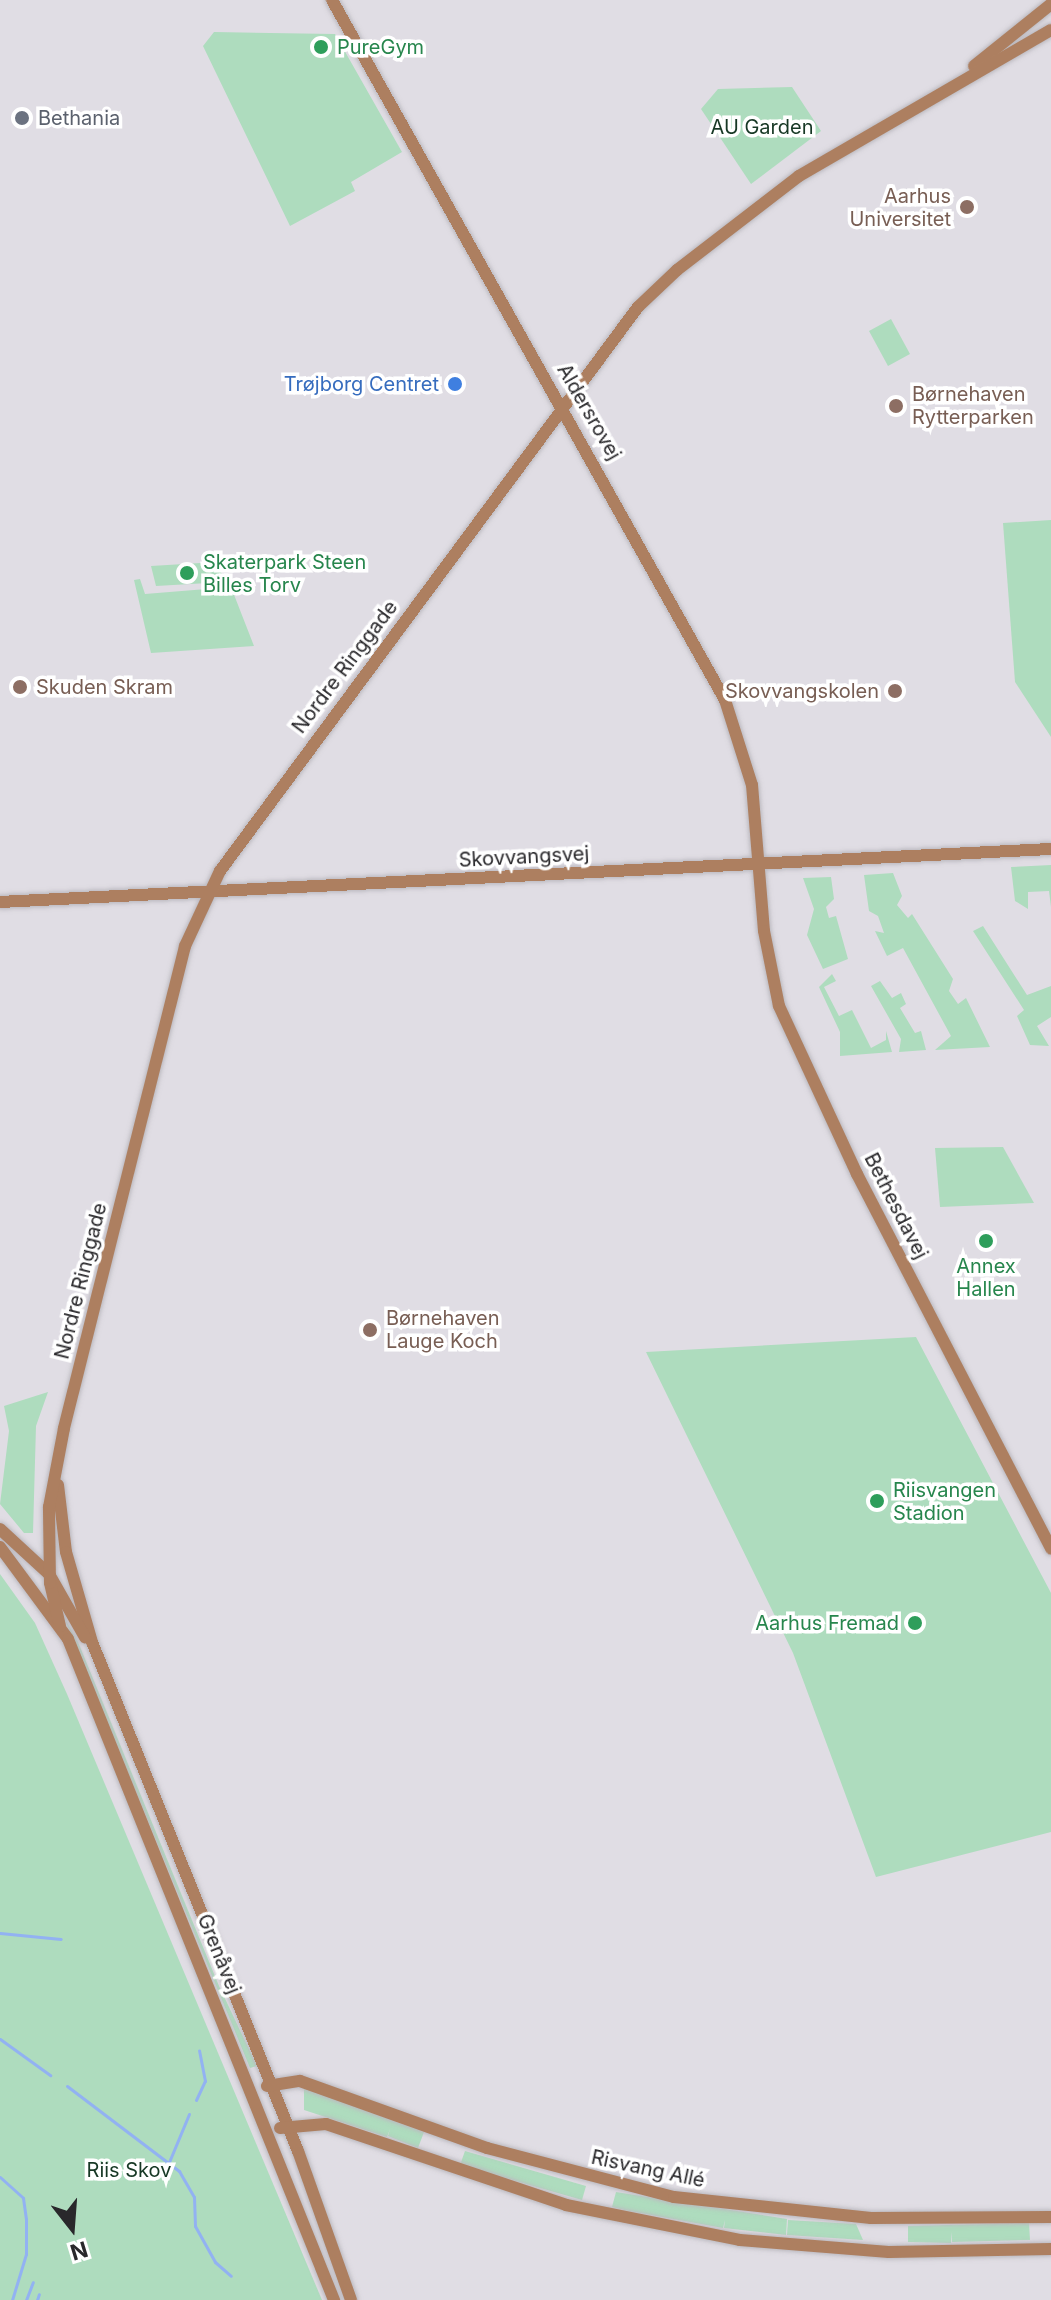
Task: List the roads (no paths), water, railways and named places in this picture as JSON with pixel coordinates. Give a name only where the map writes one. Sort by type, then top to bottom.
[{"type":"street","name":"Aldersrovej","points":[[332,0],[562,404],[725,700],[752,785],[760,864]]},
{"type":"street","name":"Nordre Ringgade","points":[[963,76],[1051,4]]},
{"type":"street","name":"Nordre Ringgade","points":[[60,1626],[49,1574],[48,1549],[57,1473],[185,946],[206,893],[562,404],[677,270],[799,176],[963,76],[1051,30]]},
{"type":"street","name":"Skovvangsvej","points":[[0,902],[1051,849]]},
{"type":"street","name":"Bethesdavej","points":[[760,864],[764,931],[779,1006],[804,1067],[1051,1549]]},
{"type":"street","name":"Nordre Ringgade","points":[[57,1473],[66,1552],[100,1664]]},
{"type":"street","points":[[0,1529],[49,1574],[100,1664]]},
{"type":"street","points":[[0,1547],[60,1626]]},
{"type":"street","points":[[30,1558],[48,1549]]},
{"type":"street","name":"Grenåvej","points":[[60,1626],[270,2132],[334,2300]]},
{"type":"street","name":"Grenåvej","points":[[100,1664],[287,2124],[351,2300]]},
{"type":"street","name":"Risvang Allé","points":[[253,2091],[271,2084],[300,2081],[487,2148],[674,2197],[871,2218],[1051,2217]]},
{"type":"street","points":[[270,2132],[287,2124],[326,2124],[520,2193],[683,2231],[828,2249],[1051,2249]]},
{"type":"waterway","points":[[0,1933],[61,1939]]},
{"type":"waterway","points":[[0,2039],[50,2075]]},
{"type":"waterway","points":[[196,2100],[205,2081],[199,2051]]},
{"type":"waterway","points":[[67,2086],[179,2171],[194,2197],[195,2226],[215,2262],[231,2276]]},
{"type":"waterway","points":[[169,2162],[189,2114]]},
{"type":"waterway","points":[[0,2177],[23,2198],[26,2219],[26,2254],[12,2300]]},
{"type":"waterway","points":[[26,2300],[33,2282]]},
{"type":"waterway","points":[[37,2300],[39,2294]]},
{"type":"place","name":"PureGym","points":[[321,47]]},
{"type":"place","name":"Bethania","points":[[22,118]]},
{"type":"place","name":"Aarhus Universitet","points":[[967,207]]},
{"type":"place","name":"Trøjborg Centret","points":[[455,384]]},
{"type":"place","name":"Børnehaven Rytterparken","points":[[896,406]]},
{"type":"place","name":"Skaterpark Steen Billes Torv","points":[[187,573]]},
{"type":"place","name":"Skuden Skram","points":[[20,687]]},
{"type":"place","name":"Skovvangskolen","points":[[895,691]]},
{"type":"place","name":"Annex Hallen","points":[[986,1241]]},
{"type":"place","name":"Børnehaven Lauge Koch","points":[[370,1330]]},
{"type":"place","name":"Riisvangen Stadion","points":[[877,1501]]},
{"type":"place","name":"Aarhus Fremad","points":[[915,1623]]},
{"type":"park label","name":"AU Garden","points":[[762,127]]},
{"type":"park label","name":"Riis Skov","points":[[129,2170]]}]
